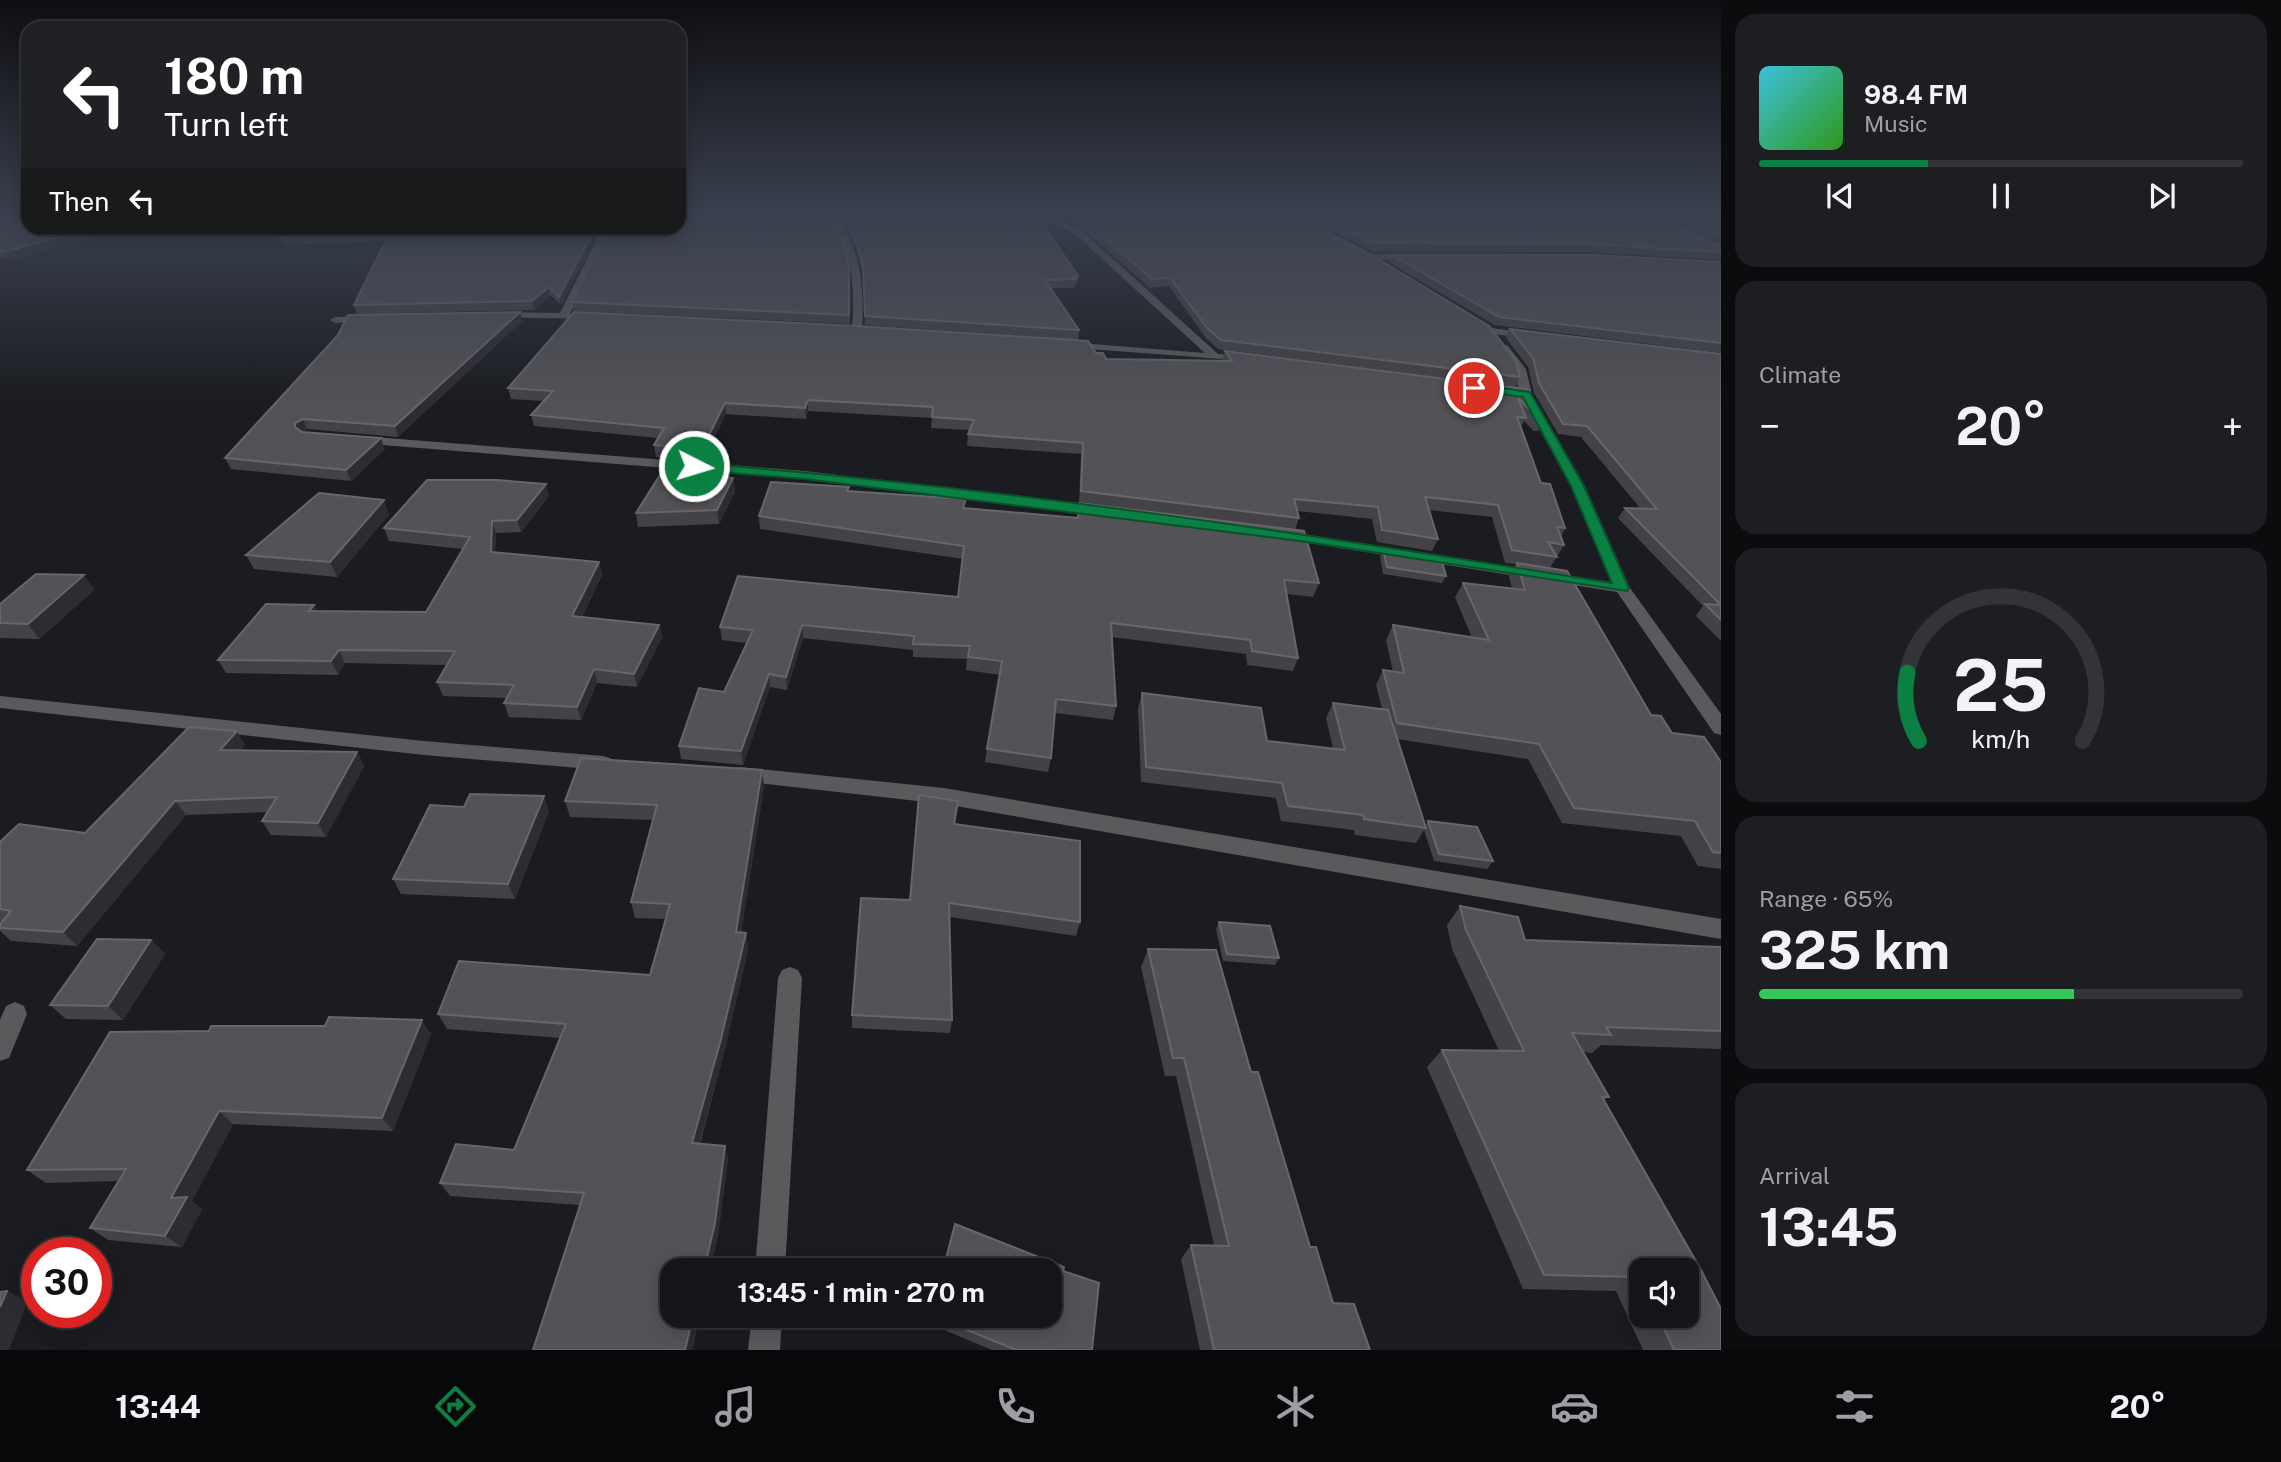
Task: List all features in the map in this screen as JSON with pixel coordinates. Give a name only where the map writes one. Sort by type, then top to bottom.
[{"type":"street","points":[[564,316],[582,278]]},
{"type":"street","points":[[855,278],[859,309],[858,330]]},
{"type":"street","points":[[1129,278],[1214,355]]},
{"type":"street","points":[[489,315],[606,318]]},
{"type":"street","points":[[335,320],[386,318]]},
{"type":"street","points":[[1545,338],[1486,328],[1520,369],[1520,393],[1578,486],[1622,588],[1721,728]]},
{"type":"street","points":[[844,329],[871,331]]},
{"type":"street","points":[[1050,343],[1255,360]]},
{"type":"street","points":[[348,439],[805,475],[1117,514]]},
{"type":"street","points":[[1266,533],[1622,588]]},
{"type":"street","points":[[0,702],[66,709]]},
{"type":"street","points":[[0,702],[425,748],[619,764]]},
{"type":"street","points":[[717,772],[814,780],[944,796],[1721,929]]},
{"type":"street","points":[[771,1258],[790,978]]},
{"type":"street","points":[[0,1049],[15,1014]]},
{"type":"street","points":[[764,1350],[766,1328]]},
{"type":"building","points":[[367,278],[569,278],[559,297],[549,287],[532,301],[354,305]]},
{"type":"building","points":[[583,278],[849,278],[849,315],[572,302]]},
{"type":"building","points":[[863,278],[1075,278],[1045,280],[1079,330],[865,316]]},
{"type":"building","points":[[1170,278],[1409,278],[1489,326],[1516,361],[1520,377],[1221,340],[1207,328]]},
{"type":"building","points":[[1432,278],[1721,278],[1721,343],[1499,317]]},
{"type":"building","points":[[520,312],[395,426],[303,419],[295,423],[295,427],[302,432],[381,438],[346,470],[225,458],[338,335],[348,315]]},
{"type":"building","points":[[574,312],[1088,341],[1096,353],[1103,353],[1106,359],[1232,361],[1225,351],[1526,389],[1544,420],[1540,420],[1518,398],[1526,418],[1517,417],[1541,483],[1550,484],[1565,528],[1557,527],[1564,545],[1548,542],[1557,557],[1512,550],[1498,505],[1425,497],[1438,539],[1382,530],[1378,507],[1294,499],[1299,518],[1081,491],[1083,443],[968,434],[974,420],[932,417],[933,407],[808,400],[805,408],[725,403],[702,449],[654,445],[664,428],[531,415],[553,391],[508,388]]},
{"type":"building","points":[[1510,329],[1721,354],[1721,605],[1625,508],[1657,509],[1587,426],[1563,424],[1539,383],[1533,358]]},
{"type":"building","points":[[663,470],[733,478],[717,510],[636,513]]},
{"type":"building","points":[[427,480],[496,480],[546,484],[517,520],[492,521],[491,552],[599,562],[572,616],[659,625],[634,674],[594,669],[577,707],[504,703],[514,685],[437,682],[455,651],[339,650],[331,661],[218,660],[266,604],[314,605],[309,611],[426,612],[470,537],[384,528]]},
{"type":"building","points":[[771,482],[849,487],[847,491],[966,499],[963,508],[1078,518],[1079,503],[1304,531],[1319,583],[1284,580],[1298,658],[1252,651],[1250,640],[1111,623],[1116,706],[1056,699],[1051,758],[987,749],[1002,661],[968,657],[970,646],[913,644],[914,636],[802,625],[786,677],[769,674],[741,751],[679,746],[699,688],[724,692],[753,630],[720,627],[738,576],[958,597],[964,546],[759,516]]},
{"type":"building","points":[[319,493],[384,500],[330,562],[246,555]]},
{"type":"building","points":[[1383,549],[1441,558],[1446,576],[1387,567]]},
{"type":"building","points":[[1517,563],[1567,571],[1651,715],[1661,716],[1672,733],[1704,737],[1721,762],[1721,853],[1713,852],[1695,821],[1574,808],[1539,744],[1397,723],[1383,670],[1404,673],[1393,625],[1489,640],[1463,583],[1525,590]]},
{"type":"building","points":[[36,574],[84,575],[28,624],[0,623],[0,604]]},
{"type":"building","points":[[1705,604],[1721,605],[1721,620]]},
{"type":"building","points":[[1142,693],[1261,708],[1267,741],[1345,750],[1333,703],[1388,710],[1426,828],[1364,819],[1363,815],[1288,806],[1282,783],[1146,767]]},
{"type":"building","points":[[189,727],[237,731],[220,750],[357,752],[318,823],[262,821],[277,797],[175,801],[63,932],[0,928],[0,924],[11,911],[0,909],[0,842],[19,824],[85,833]]},
{"type":"building","points":[[581,758],[762,770],[736,932],[746,933],[721,1039],[692,1143],[725,1146],[715,1223],[707,1258],[660,1258],[660,1328],[690,1328],[685,1350],[533,1350],[584,1193],[440,1183],[456,1144],[514,1150],[566,1024],[438,1014],[459,961],[650,975],[670,904],[631,902],[657,805],[565,801]]},
{"type":"building","points":[[470,794],[544,796],[508,884],[393,879],[430,805],[464,807]]},
{"type":"building","points":[[919,795],[958,801],[954,824],[1080,841],[1080,922],[949,903],[952,1020],[852,1015],[861,898],[910,900]]},
{"type":"building","points":[[1428,821],[1477,827],[1493,861],[1439,854]]},
{"type":"building","points":[[1460,906],[1518,917],[1525,940],[1721,947],[1721,1031],[1606,1027],[1611,1035],[1572,1033],[1609,1097],[1602,1097],[1694,1258],[1629,1258],[1629,1277],[1544,1275],[1442,1050],[1524,1051],[1466,930]]},
{"type":"building","points":[[1219,922],[1270,926],[1279,958],[1227,954]]},
{"type":"building","points":[[97,939],[151,940],[108,1006],[50,1005]]},
{"type":"building","points":[[1148,949],[1216,950],[1251,1072],[1258,1072],[1310,1247],[1316,1247],[1333,1303],[1354,1304],[1370,1350],[1214,1350],[1191,1245],[1229,1246],[1184,1058],[1173,1058]]},
{"type":"building","points":[[329,1017],[422,1020],[382,1118],[219,1111],[171,1198],[187,1197],[165,1236],[90,1228],[126,1169],[27,1170],[110,1032],[209,1031],[211,1026],[325,1026]]},
{"type":"building","points":[[955,1224],[1041,1258],[946,1258]]},
{"type":"building","points":[[1062,1266],[1063,1271],[1099,1283],[1092,1350],[1016,1350],[962,1328],[1062,1328]]},
{"type":"building","points":[[1699,1267],[1721,1309],[1721,1350],[1674,1350],[1664,1328],[1699,1328]]},
{"type":"building","points":[[7,1291],[0,1307],[0,1292]]},
{"type":"route","points":[[694,466],[805,475],[1307,538],[1622,588],[1578,486],[1526,394],[1474,388]]}]
